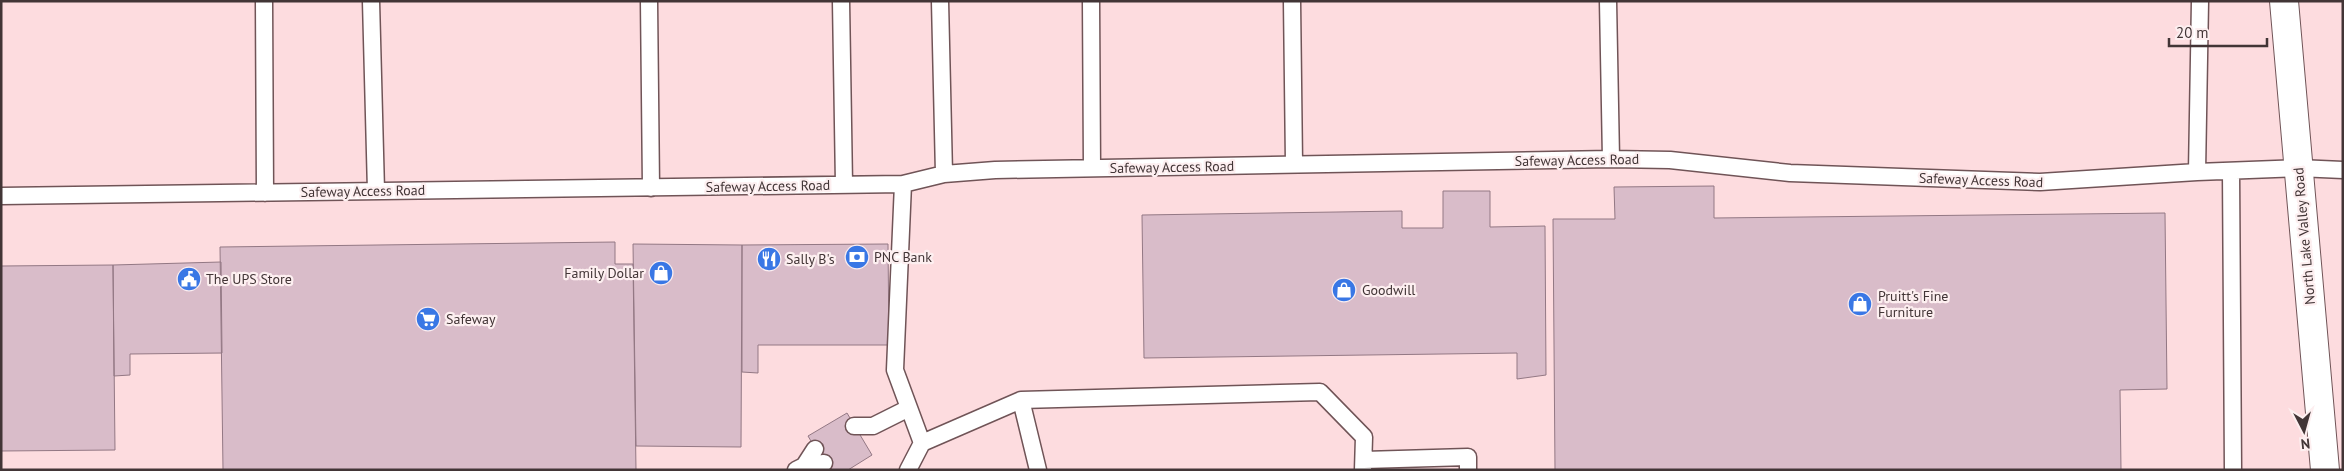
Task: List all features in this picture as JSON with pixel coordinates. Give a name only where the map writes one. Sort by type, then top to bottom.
[{"type":"street","name":"North Lake Valley Road","points":[[2284,1],[2325,470]]},
{"type":"lane","points":[[264,1],[265,193]]},
{"type":"lane","points":[[371,1],[376,191]]},
{"type":"lane","points":[[649,1],[651,188]]},
{"type":"lane","points":[[841,1],[844,185]]},
{"type":"lane","points":[[940,1],[944,174]]},
{"type":"lane","points":[[1091,1],[1092,168]]},
{"type":"lane","points":[[1292,1],[1294,164]]},
{"type":"lane","points":[[1608,1],[1611,159]]},
{"type":"lane","points":[[2198,172],[2200,1]]},
{"type":"lane","name":"Safeway Access Road","points":[[1,196],[903,184],[944,174],[995,170],[1611,159],[1670,160],[1790,173],[2040,182],[2298,168],[2343,170]]},
{"type":"lane","points":[[2231,171],[2233,470]]},
{"type":"lane","points":[[903,184],[895,370],[922,443]]},
{"type":"lane","points":[[908,470],[922,443],[1021,400],[1320,392],[1364,437],[1364,465],[1468,457],[1468,470]]},
{"type":"lane","points":[[1021,400],[1038,470]]},
{"type":"lane","points":[[854,426],[873,426],[909,408]]},
{"type":"lane","points":[[864,441],[873,426]]},
{"type":"lane","points":[[800,468],[816,449]]},
{"type":"lane","points":[[800,468],[824,463]]},
{"type":"building","name":"Pruitt's Fine Furniture","points":[[1714,186],[1714,218],[2165,213],[2167,389],[2120,390],[2121,470],[1555,470],[1553,219],[1615,219],[1614,187]]},
{"type":"building","name":"Goodwill","points":[[1443,191],[1490,191],[1490,227],[1545,226],[1546,375],[1517,379],[1517,353],[1144,358],[1142,215],[1402,211],[1402,228],[1443,228]]},
{"type":"building","points":[[615,242],[615,264],[633,264],[636,470],[223,470],[220,247]]},
{"type":"building","points":[[633,244],[742,245],[741,447],[636,446]]},
{"type":"building","points":[[888,244],[889,345],[758,345],[758,373],[742,372],[742,245]]},
{"type":"building","points":[[221,262],[222,353],[130,354],[130,375],[114,376],[113,265]]},
{"type":"building","points":[[113,265],[115,450],[1,451],[1,266]]},
{"type":"building","points":[[847,413],[872,455],[848,470],[828,470],[808,436]]},
{"type":"place","name":"PNC Bank","points":[[857,257]]},
{"type":"place","name":"Sally B's","points":[[769,259]]},
{"type":"place","name":"Family Dollar","points":[[661,273]]},
{"type":"place","name":"The UPS Store","points":[[189,279]]},
{"type":"place","name":"Goodwill","points":[[1344,290]]},
{"type":"place","name":"Pruitt's Fine Furniture","points":[[1860,304]]},
{"type":"place","name":"Safeway","points":[[428,319]]}]
